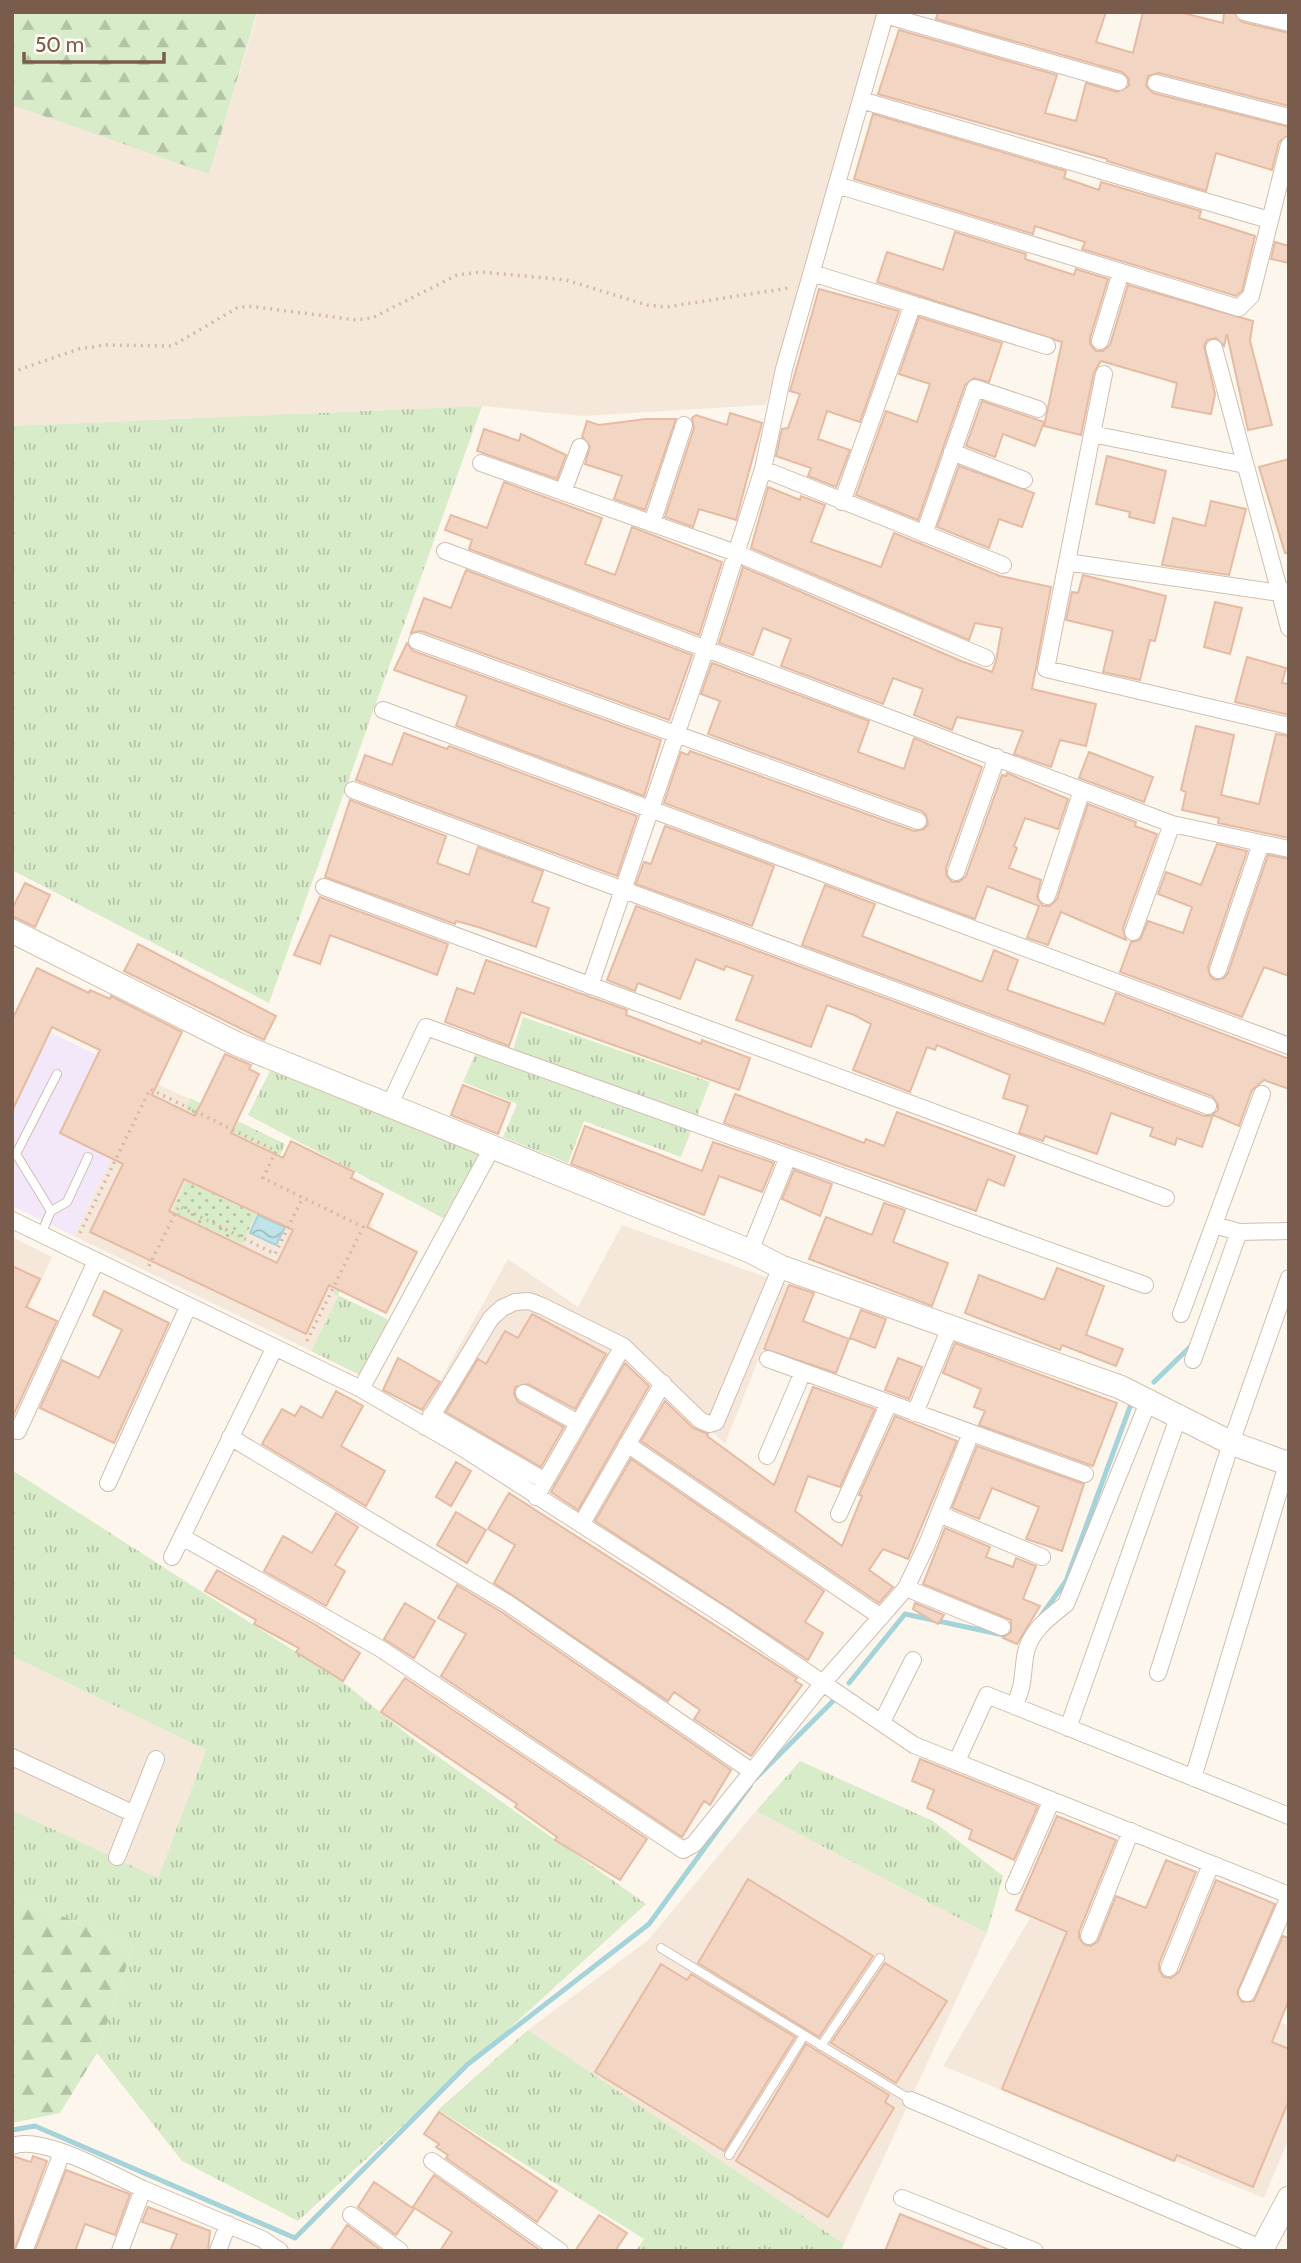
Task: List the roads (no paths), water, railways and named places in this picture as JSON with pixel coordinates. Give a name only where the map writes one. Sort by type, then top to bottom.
[{"type":"street","points":[[1244,12],[1289,23]]},
{"type":"street","points":[[590,986],[706,649],[763,469],[784,369],[886,14],[1119,82]]},
{"type":"street","points":[[1156,83],[1289,117]]},
{"type":"street","points":[[861,100],[1269,220]]},
{"type":"street","points":[[836,185],[1238,308],[1251,296],[1289,145]]},
{"type":"street","points":[[1100,341],[1121,272]]},
{"type":"street","points":[[810,279],[913,304],[1047,346]]},
{"type":"street","points":[[842,502],[913,304]]},
{"type":"street","points":[[1214,348],[1245,465],[1284,592],[1289,628]]},
{"type":"street","points":[[1104,374],[1045,669],[1289,726]]},
{"type":"street","points":[[924,534],[975,388],[1038,410]]},
{"type":"street","points":[[652,523],[684,425]]},
{"type":"street","points":[[1092,434],[1245,465]]},
{"type":"street","points":[[563,492],[580,447]]},
{"type":"street","points":[[952,452],[1024,480]]},
{"type":"street","points":[[481,463],[736,553],[986,658]]},
{"type":"street","points":[[763,469],[1003,565]]},
{"type":"street","points":[[445,551],[1172,824],[1289,849]]},
{"type":"street","points":[[1068,562],[1284,592]]},
{"type":"street","points":[[417,641],[918,821]]},
{"type":"street","points":[[383,710],[1289,1046]]},
{"type":"street","points":[[956,872],[997,757]]},
{"type":"street","points":[[353,790],[1208,1106]]},
{"type":"street","points":[[1047,897],[1082,790]]},
{"type":"street","points":[[1133,932],[1172,824]]},
{"type":"street","points":[[1218,970],[1261,843]]},
{"type":"street","points":[[324,887],[1166,1198]]},
{"type":"street","points":[[12,931],[237,1044],[750,1251],[781,1267],[951,1325],[1149,1400],[1231,1443],[1288,1462],[1193,1778]]},
{"type":"street","points":[[389,1106],[426,1027],[1145,1285]]},
{"type":"street","points":[[1181,1314],[1262,1094]]},
{"type":"street","points":[[361,1389],[493,1146]]},
{"type":"street","points":[[750,1251],[788,1157]]},
{"type":"street","points":[[12,1220],[274,1349],[428,1421],[545,1482]]},
{"type":"street","points":[[1214,1225],[1239,1232],[1289,1231]]},
{"type":"street","points":[[1193,1360],[1239,1232]]},
{"type":"street","points":[[19,1431],[96,1261]]},
{"type":"street","points":[[428,1421],[491,1318],[502,1308],[515,1302],[528,1301],[623,1346],[700,1420],[709,1424],[716,1422],[781,1267]]},
{"type":"street","points":[[1158,1673],[1231,1443],[1289,1278]]},
{"type":"street","points":[[108,1483],[188,1307]]},
{"type":"street","points":[[915,1413],[951,1325]]},
{"type":"street","points":[[536,1497],[623,1346]]},
{"type":"street","points":[[172,1557],[274,1349]]},
{"type":"street","points":[[768,1359],[1085,1474]]},
{"type":"street","points":[[767,1456],[803,1372]]},
{"type":"street","points":[[582,1524],[663,1384]]},
{"type":"street","points":[[524,1393],[578,1423]]},
{"type":"street","points":[[1014,1706],[1025,1681],[1029,1643],[1046,1619],[1066,1604],[1149,1400]]},
{"type":"street","points":[[839,1514],[888,1403]]},
{"type":"street","points":[[1068,1728],[1179,1415]]},
{"type":"street","points":[[428,1421],[536,1497],[582,1524],[914,1745],[957,1760],[1289,1896],[1247,1993]]},
{"type":"street","points":[[182,1537],[381,1649],[683,1850],[694,1844],[823,1683],[906,1588],[971,1433]]},
{"type":"street","points":[[230,1437],[509,1604],[751,1771]]},
{"type":"street","points":[[627,1444],[881,1617]]},
{"type":"street","points":[[939,1514],[1042,1558]]},
{"type":"street","points":[[906,1588],[1002,1627]]},
{"type":"street","points":[[882,1722],[913,1660]]},
{"type":"street","points":[[957,1760],[987,1695],[1288,1815]]},
{"type":"street","points":[[12,1757],[134,1814]]},
{"type":"street","points":[[117,1857],[156,1759]]},
{"type":"street","points":[[1014,1886],[1052,1800]]},
{"type":"street","points":[[1088,1936],[1131,1831]]},
{"type":"street","points":[[1169,1968],[1211,1864]]},
{"type":"street","points":[[911,2100],[1264,2250],[1289,2198]]},
{"type":"street","points":[[12,2146],[25,2141],[62,2153],[262,2239],[280,2251]]},
{"type":"street","points":[[24,2251],[62,2153]]},
{"type":"street","points":[[432,2161],[560,2251]]},
{"type":"street","points":[[120,2251],[144,2189]]},
{"type":"street","points":[[902,2197],[1035,2251]]},
{"type":"street","points":[[351,2215],[400,2251]]},
{"type":"street","points":[[218,2251],[228,2224]]},
{"type":"lane","points":[[51,1211],[16,1154],[57,1074]]},
{"type":"lane","points":[[41,1234],[51,1211],[67,1202],[88,1157]]},
{"type":"lane","points":[[661,1948],[803,2037],[911,2100]]},
{"type":"lane","points":[[821,2046],[880,1958]]},
{"type":"lane","points":[[729,2155],[803,2037]]},
{"type":"water","points":[[258,1215],[285,1227],[276,1245],[250,1233]]},
{"type":"waterway","points":[[1154,1382],[1192,1345]]},
{"type":"waterway","points":[[1041,1616],[1066,1581],[1131,1404]]},
{"type":"waterway","points":[[849,1683],[905,1614],[1013,1637]]},
{"type":"waterway","points":[[756,1778],[833,1701]]},
{"type":"waterway","points":[[12,2130],[35,2126],[295,2238],[468,2064],[649,1924],[750,1786]]}]
